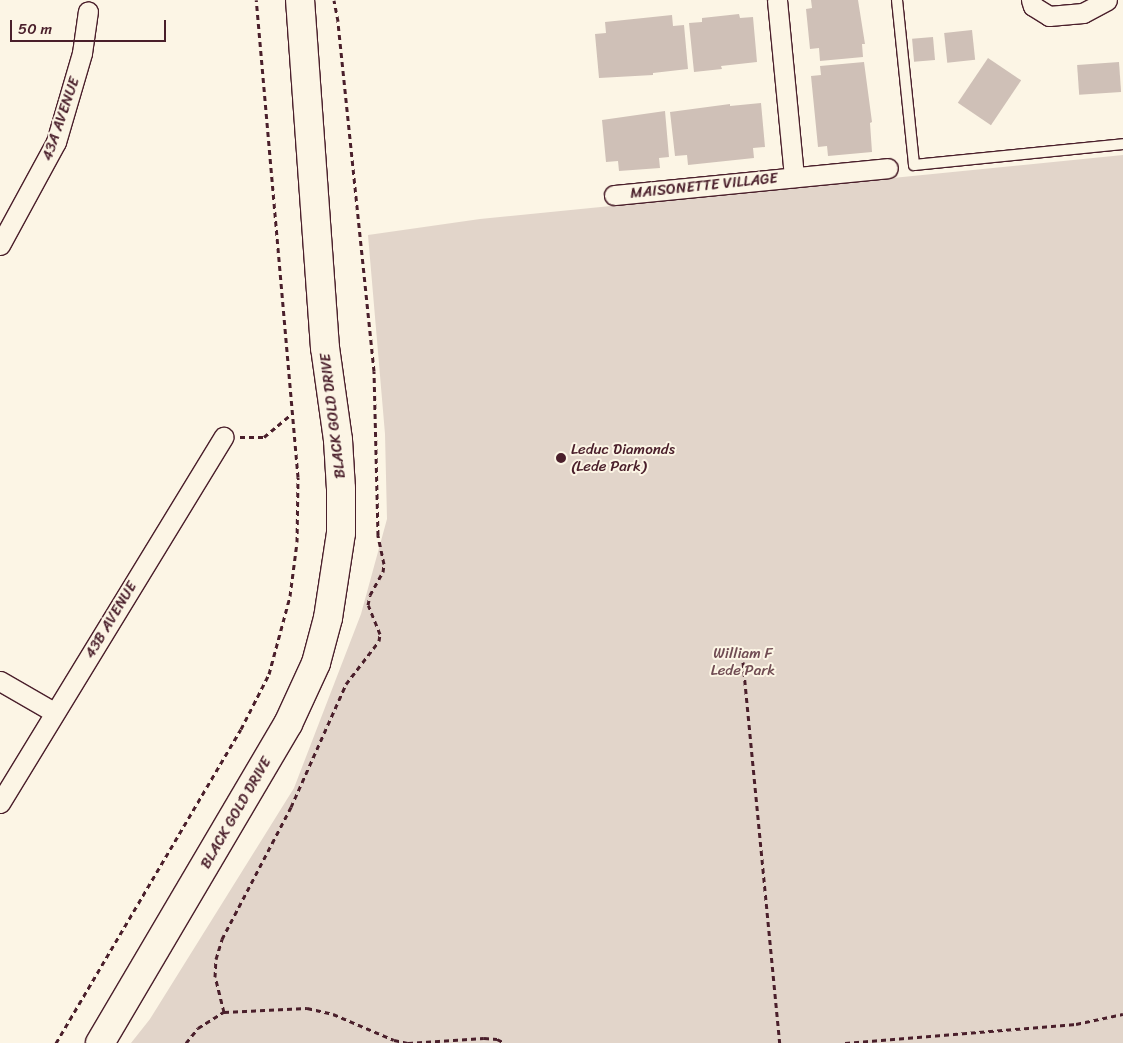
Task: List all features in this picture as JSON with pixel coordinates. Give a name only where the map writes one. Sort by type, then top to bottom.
[{"type":"main road","name":"BLACK GOLD DRIVE","points":[[100,1043],[288,724],[316,663],[328,618],[341,533],[341,489],[338,440],[325,348],[300,0]]},
{"type":"street","name":"MAISONETTE VILLAGE","points":[[777,0],[794,177]]},
{"type":"street","points":[[1031,0],[1033,6],[1049,16],[1083,13],[1107,0]]},
{"type":"street","name":"43A AVENUE","points":[[0,245],[56,142],[82,53],[88,11]]},
{"type":"street","name":"MAISONETTE VILLAGE","points":[[614,195],[888,168]]},
{"type":"street","name":"43B AVENUE","points":[[0,804],[223,436]]},
{"type":"street","points":[[0,681],[54,712]]},
{"type":"lane","points":[[897,0],[914,165],[1123,144]]},
{"type":"path","points":[[56,1043],[241,730],[269,674],[290,596],[297,542],[298,477],[256,0]]},
{"type":"path","points":[[223,436],[264,437],[293,412]]},
{"type":"path","points":[[743,662],[780,1043]]},
{"type":"path","points":[[186,1043],[198,1028],[224,1012],[308,1008],[333,1014],[394,1040],[408,1043],[484,1038],[497,1039],[505,1043]]},
{"type":"path","points":[[845,1043],[1076,1024],[1123,1014]]},
{"type":"green space","name":"William F Lede Park","points":[[1123,155],[1123,1043],[131,1043],[150,1019],[294,788],[361,614],[387,519],[385,434],[368,235],[480,219]]},
{"type":"building","points":[[811,0],[858,0],[865,44],[862,44],[863,57],[820,61],[819,48],[810,49],[806,9],[812,8]]},
{"type":"building","points":[[739,14],[740,18],[753,17],[757,62],[721,66],[722,69],[694,72],[689,23],[702,22],[702,18]]},
{"type":"building","points":[[672,15],[673,26],[684,25],[688,69],[653,73],[653,75],[599,78],[595,34],[606,33],[605,22]]},
{"type":"building","points":[[972,30],[975,60],[947,63],[944,33]]},
{"type":"building","points":[[933,37],[935,60],[914,62],[912,39]]},
{"type":"building","points":[[988,58],[1021,80],[991,125],[958,103]]},
{"type":"building","points":[[864,62],[872,122],[870,123],[872,152],[828,156],[827,146],[818,147],[811,76],[821,75],[820,66]]},
{"type":"building","points":[[1119,62],[1121,92],[1079,95],[1077,65]]},
{"type":"building","points":[[761,103],[765,147],[753,148],[754,158],[688,165],[687,155],[675,156],[670,112],[730,104],[730,106]]},
{"type":"building","points":[[665,111],[669,157],[659,158],[660,168],[619,171],[618,161],[606,162],[602,120]]},
{"type":"place","name":"Leduc Diamonds (Lede Park)","points":[[561,458]]}]
